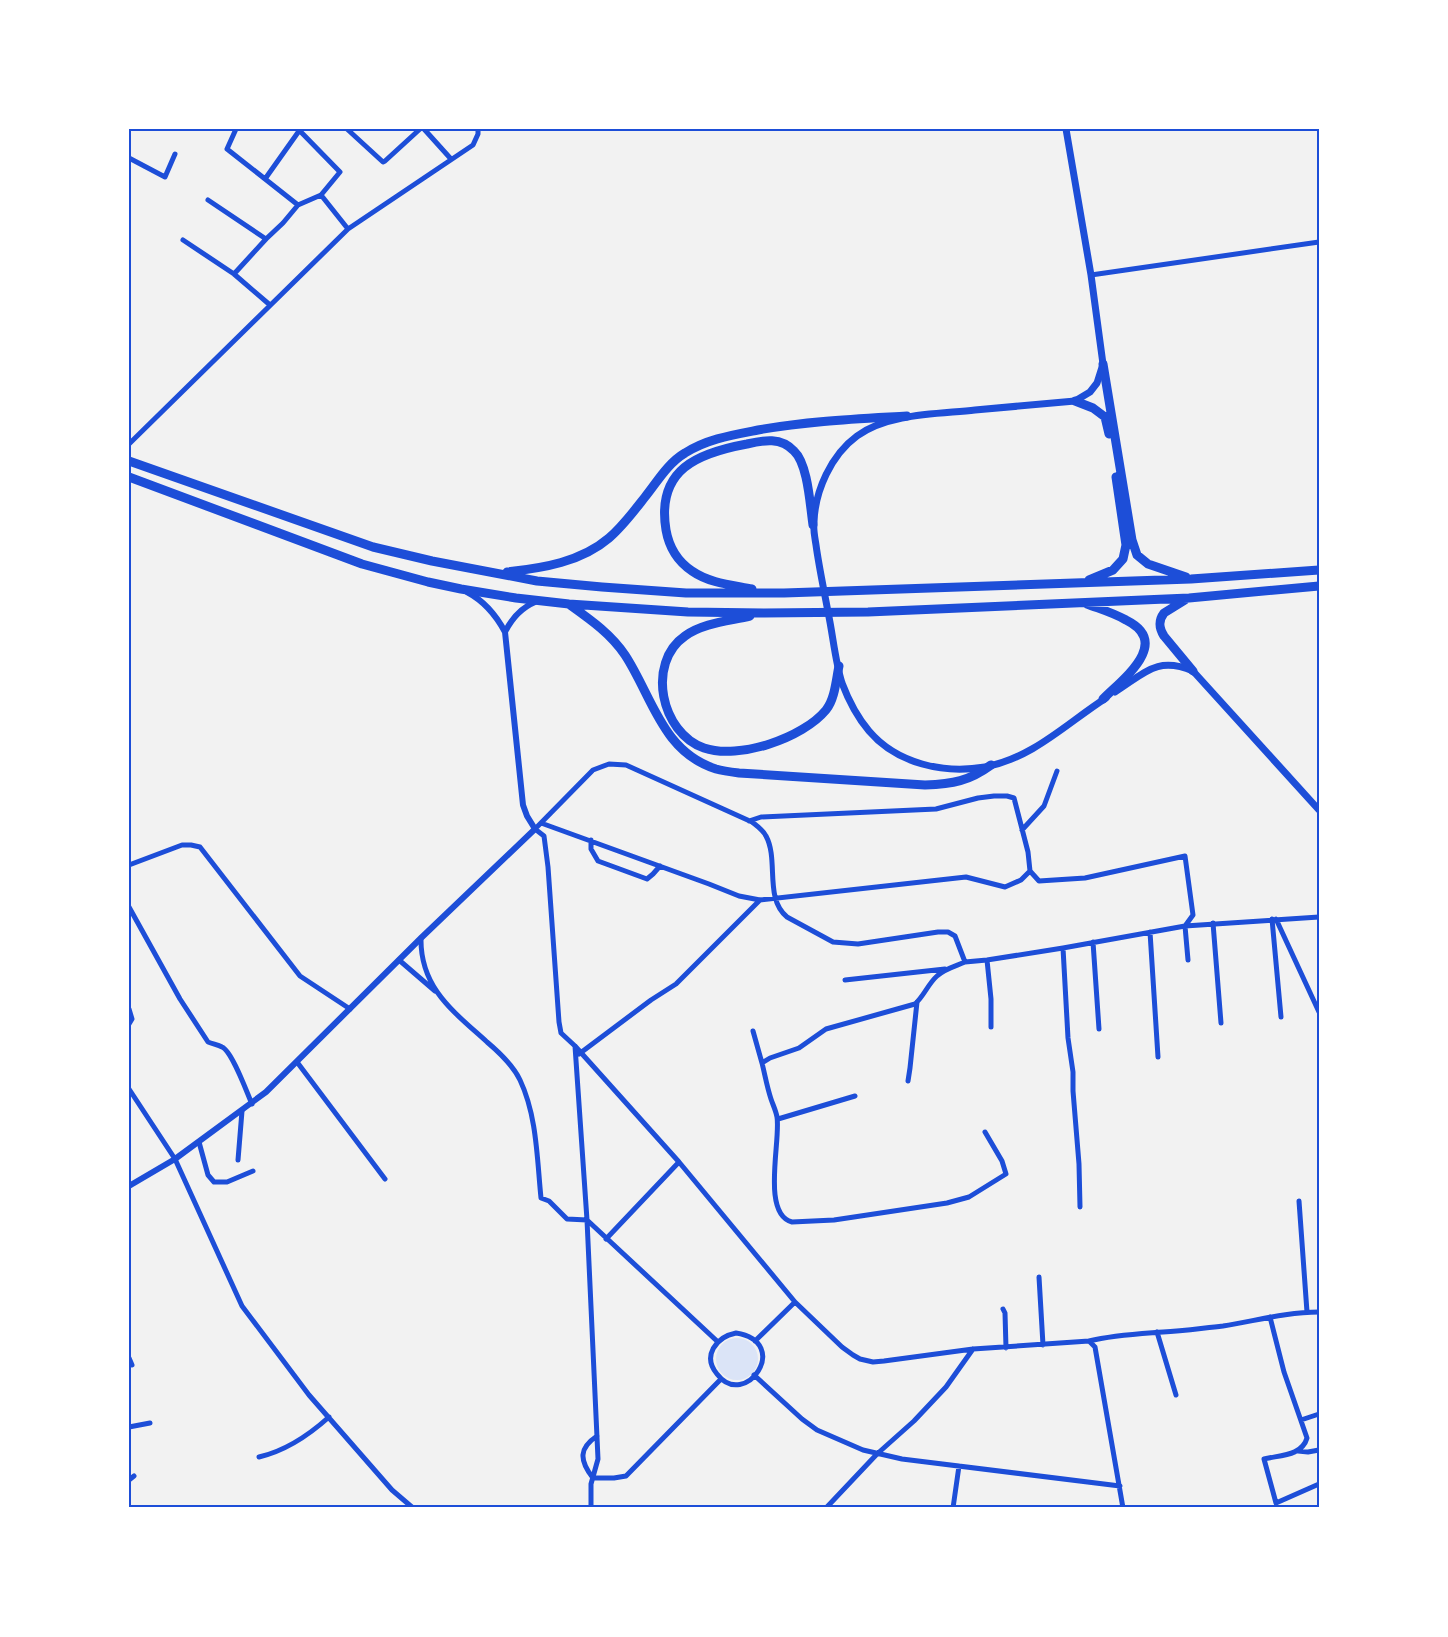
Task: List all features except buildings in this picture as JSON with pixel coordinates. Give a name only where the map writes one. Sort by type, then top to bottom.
[{"type":"highway","points":[[1103,364],[1132,540],[1137,555],[1148,564],[1191,579]]},
{"type":"highway","points":[[1075,401],[1093,408],[1105,417],[1126,545],[1123,559],[1113,570],[1082,582]]},
{"type":"highway","points":[[497,573],[540,568],[566,561],[592,549],[609,538],[669,467],[681,455],[694,447],[716,439],[812,422],[907,416]]},
{"type":"highway","points":[[784,593],[719,583],[692,571],[676,557],[668,542],[664,506],[668,492],[674,478],[696,459],[721,449],[767,440],[778,441],[795,451],[801,460],[813,525]]},
{"type":"highway","points":[[129,461],[373,547],[537,581],[613,588],[687,593],[784,593],[1191,579],[1319,570]]},
{"type":"highway","points":[[129,477],[362,564],[461,589],[568,604],[669,611],[868,612],[1189,598],[1319,586]]},
{"type":"highway","points":[[1189,598],[1164,612],[1159,625],[1164,636],[1193,671]]},
{"type":"highway","points":[[1082,602],[1127,620],[1142,633],[1145,641],[1142,659],[1103,699]]},
{"type":"highway","points":[[568,604],[607,633],[620,648],[633,668],[662,725],[673,740],[693,758],[715,769],[739,773],[925,785],[952,784],[978,775],[992,765]]},
{"type":"highway","points":[[764,613],[699,627],[683,637],[668,654],[662,672],[662,688],[666,705],[677,727],[686,738],[703,748],[719,751],[760,747],[785,738],[805,728],[827,708],[833,694],[839,666]]},
{"type":"main road","points":[[1066,129],[1091,275],[1103,364],[1097,383],[1090,392],[1075,401],[907,416],[870,428],[857,436],[834,460],[826,474],[813,525],[843,684],[869,731],[897,754],[915,762],[945,769],[968,769],[1005,762],[1028,752],[1103,699],[1155,667],[1173,664],[1193,671],[1319,810]]},
{"type":"street","points":[[237,129],[227,149],[298,205]]},
{"type":"street","points":[[347,129],[382,162],[422,129],[451,159]]},
{"type":"street","points":[[129,444],[348,229],[473,144],[478,129]]},
{"type":"street","points":[[234,274],[298,205],[321,195],[340,172],[298,130],[264,179]]},
{"type":"street","points":[[129,159],[165,177],[175,154]]},
{"type":"street","points":[[321,195],[348,229]]},
{"type":"street","points":[[208,200],[266,239]]},
{"type":"street","points":[[183,240],[234,274],[270,305]]},
{"type":"street","points":[[1091,275],[1319,242]]},
{"type":"street","points":[[461,589],[483,602],[505,632],[523,805],[535,829],[544,836],[561,1033],[679,1162],[795,1302],[842,1347],[860,1359],[873,1362],[973,1349],[1089,1341],[1110,1336],[1225,1325],[1319,1312]]},
{"type":"street","points":[[505,632],[515,616],[539,600]]},
{"type":"street","points":[[129,1186],[175,1160],[266,1092],[535,829],[592,770],[609,764],[626,765],[749,821],[765,833],[770,846],[776,899],[781,912],[787,917],[833,942],[858,944],[948,932],[955,936],[965,962]]},
{"type":"street","points":[[1022,830],[1044,806],[1056,771]]},
{"type":"street","points":[[749,821],[761,817],[936,809],[978,798],[1007,796],[1014,798],[1028,852],[1030,871],[1039,881],[1085,878],[1185,856],[1193,915],[1185,926],[1188,960]]},
{"type":"street","points":[[541,823],[739,896],[760,900],[966,877],[1005,887],[1021,879],[1030,871]]},
{"type":"street","points":[[591,840],[591,849],[598,861],[647,879],[660,866]]},
{"type":"street","points":[[129,865],[182,845],[200,847],[300,976],[350,1009]]},
{"type":"street","points":[[579,1055],[676,984],[760,900]]},
{"type":"street","points":[[129,907],[180,999],[208,1042],[226,1050],[237,1068],[252,1104]]},
{"type":"street","points":[[762,1063],[799,1048],[826,1029],[917,1002],[936,976],[965,962],[1063,948],[1185,926],[1319,917]]},
{"type":"street","points":[[1274,919],[1319,1012]]},
{"type":"street","points":[[1274,919],[1281,1017]]},
{"type":"street","points":[[1213,923],[1221,1023]]},
{"type":"street","points":[[1150,932],[1158,1057]]},
{"type":"street","points":[[421,938],[422,958],[436,992]]},
{"type":"street","points":[[1093,942],[1099,1029]]},
{"type":"street","points":[[1063,948],[1068,1038],[1074,1072],[1080,1207]]},
{"type":"street","points":[[399,960],[436,992],[449,1008],[503,1058],[520,1079],[533,1123],[541,1198],[549,1201],[567,1219],[587,1220],[718,1342]]},
{"type":"street","points":[[987,960],[991,1027]]},
{"type":"street","points":[[845,980],[948,969]]},
{"type":"street","points":[[908,1081],[917,1002]]},
{"type":"street","points":[[129,1009],[132,1019],[129,1024]]},
{"type":"street","points":[[753,1031],[778,1119],[774,1179],[775,1193],[785,1220],[792,1222],[834,1220],[947,1203],[969,1197],[1006,1174],[1002,1161],[985,1132]]},
{"type":"street","points":[[579,1055],[598,1459],[592,1478],[591,1508]]},
{"type":"street","points":[[297,1062],[385,1179]]},
{"type":"street","points":[[129,1089],[175,1160],[242,1306],[328,1418],[392,1490],[413,1508]]},
{"type":"street","points":[[778,1119],[855,1096]]},
{"type":"street","points":[[237,1160],[242,1111]]},
{"type":"street","points":[[199,1142],[208,1175],[214,1182],[226,1182],[253,1171]]},
{"type":"street","points":[[606,1239],[679,1162]]},
{"type":"street","points":[[1299,1201],[1307,1312]]},
{"type":"street","points":[[1039,1277],[1043,1345]]},
{"type":"street","points":[[755,1341],[795,1302]]},
{"type":"street","points":[[1003,1309],[1006,1348]]},
{"type":"street","points":[[1270,1317],[1284,1372],[1307,1438],[1305,1446],[1298,1451]]},
{"type":"street","points":[[1157,1332],[1176,1395]]},
{"type":"street","points":[[736,1333],[745,1334],[755,1341],[762,1353],[762,1362],[759,1371],[746,1383],[729,1383],[715,1373],[711,1365],[711,1355],[718,1342],[727,1335],[736,1333]]},
{"type":"street","points":[[1089,1341],[1095,1347],[1123,1508]]},
{"type":"street","points":[[826,1508],[877,1454],[914,1421],[946,1387],[973,1349]]},
{"type":"street","points":[[129,1358],[132,1365]]},
{"type":"street","points":[[754,1375],[817,1430],[863,1450],[902,1459],[1120,1486]]},
{"type":"street","points":[[592,1478],[627,1476],[721,1379]]},
{"type":"street","points":[[1301,1420],[1319,1414]]},
{"type":"street","points":[[259,1457],[268,1455],[311,1433],[328,1418]]},
{"type":"street","points":[[129,1427],[150,1423]]},
{"type":"street","points":[[592,1478],[585,1464],[583,1453],[588,1443],[597,1436]]},
{"type":"street","points":[[1319,1450],[1298,1451],[1264,1459],[1276,1503],[1319,1484]]},
{"type":"street","points":[[953,1508],[959,1466]]},
{"type":"shaded area","points":[[737,1338],[752,1344],[758,1359],[752,1374],[737,1380],[722,1374],[716,1359],[722,1344]]}]
